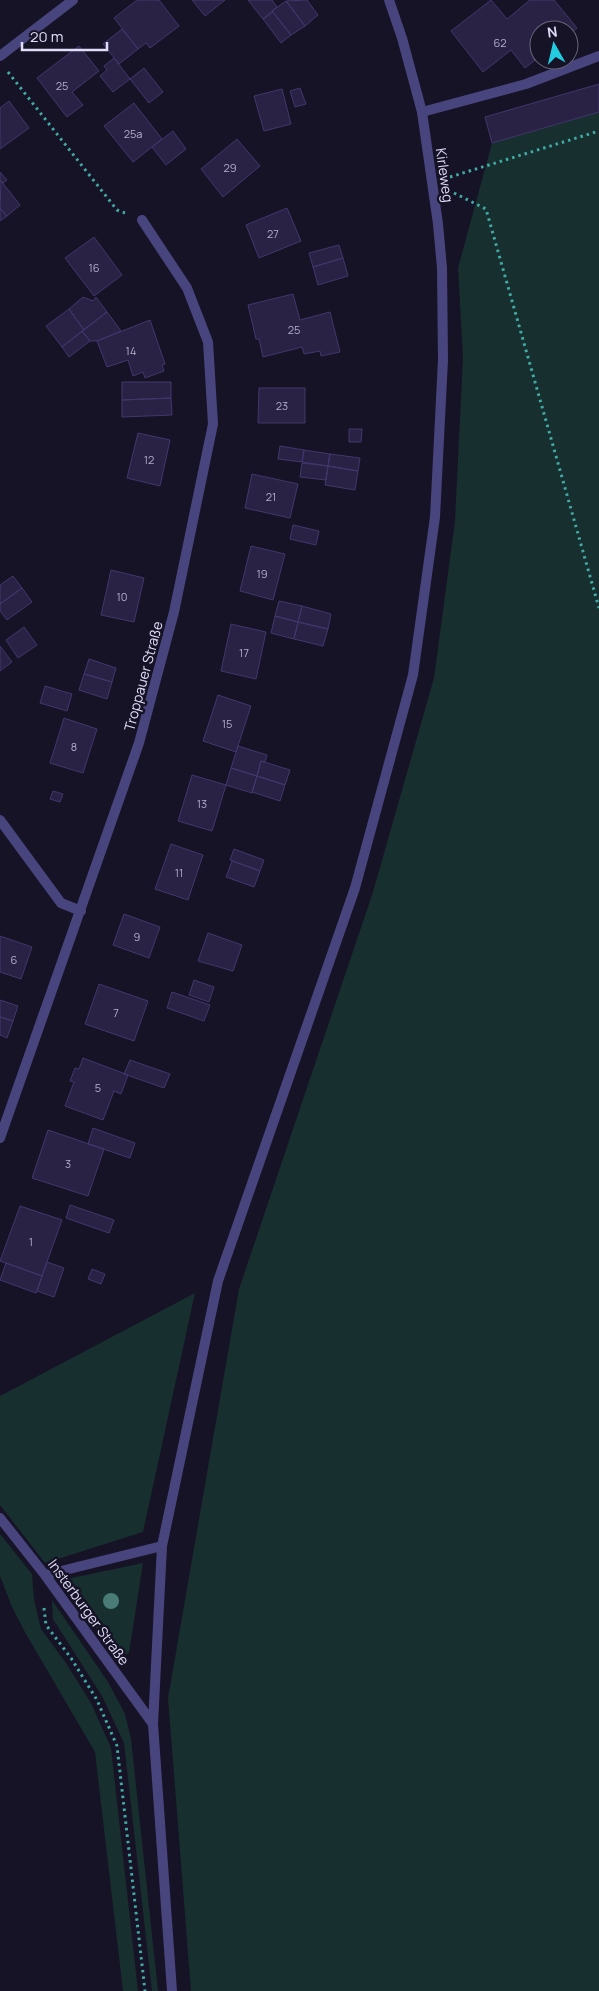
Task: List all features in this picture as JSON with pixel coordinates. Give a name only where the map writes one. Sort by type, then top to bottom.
[{"type":"street","points":[[0,56],[73,0]]},
{"type":"street","name":"Kirleweg","points":[[172,1991],[153,1724],[162,1546],[218,1281],[355,888],[413,675],[435,517],[444,360],[442,268],[433,182],[422,112],[402,38],[389,0]]},
{"type":"street","points":[[422,112],[526,84],[599,56]]},
{"type":"street","name":"Troppauer Straße","points":[[0,1138],[140,743],[174,612],[213,424],[208,342],[187,288],[142,220]]},
{"type":"street","points":[[0,820],[61,903],[81,911]]},
{"type":"street","name":"Insterburger Straße","points":[[0,1518],[45,1575],[153,1724]]},
{"type":"street","points":[[45,1575],[162,1546]]},
{"type":"path","points":[[4,67],[117,210],[142,220]]},
{"type":"path","points":[[433,182],[599,131]]},
{"type":"path","points":[[433,182],[486,209],[599,608]]},
{"type":"path","points":[[45,1575],[42,1598],[46,1625],[71,1658],[97,1700],[117,1746],[145,1991]]},
{"type":"green space","points":[[599,112],[599,1991],[191,1991],[168,1698],[239,1289],[373,892],[434,678],[455,521],[463,358],[458,268],[492,143]]},
{"type":"green space","points":[[195,1293],[143,1532],[45,1563],[0,1505],[0,1396]]},
{"type":"green space","points":[[0,1534],[32,1574],[34,1600],[41,1629],[66,1663],[91,1703],[111,1748],[138,1991],[123,1991],[95,1752],[12,1607],[0,1576]]},
{"type":"green space","points":[[143,1563],[129,1653],[117,1658],[62,1580]]},
{"type":"green space","points":[[52,1600],[108,1682],[125,1714],[131,1739],[158,1991],[152,1991],[124,1743],[102,1696],[53,1619]]},
{"type":"building","points":[[137,0],[159,0],[179,26],[150,48],[146,43],[138,49],[114,18]]},
{"type":"building","points":[[192,0],[225,0],[205,16]]},
{"type":"building","points":[[248,0],[272,0],[277,7],[263,19]]},
{"type":"building","points":[[307,0],[318,15],[305,26],[286,1]]},
{"type":"building","points":[[491,0],[507,19],[530,0],[554,0],[570,20],[529,20],[529,65],[525,68],[511,50],[483,72],[451,31]]},
{"type":"building","points":[[286,1],[305,26],[291,35],[272,11]]},
{"type":"building","points":[[273,12],[291,35],[281,43],[263,19]]},
{"type":"building","points":[[122,29],[138,49],[119,64],[103,44]]},
{"type":"building","points":[[79,46],[99,71],[72,92],[83,105],[67,117],[37,78]]},
{"type":"building","points":[[114,58],[130,79],[113,92],[100,76],[107,70],[104,66]]},
{"type":"building","points":[[144,68],[163,92],[149,103],[130,79]]},
{"type":"building","points":[[599,84],[599,112],[492,143],[485,117]]},
{"type":"building","points":[[300,88],[306,104],[295,107],[290,91]]},
{"type":"building","points":[[282,89],[291,124],[264,131],[254,96]]},
{"type":"building","points":[[9,101],[29,128],[0,149],[0,108]]},
{"type":"building","points":[[134,103],[162,139],[133,162],[104,126]]},
{"type":"building","points":[[173,131],[186,149],[166,165],[152,147]]},
{"type":"building","points":[[237,139],[260,166],[223,197],[201,169]]},
{"type":"building","points":[[0,172],[7,180],[3,183],[0,182]]},
{"type":"building","points":[[1,181],[20,205],[7,216],[0,208]]},
{"type":"building","points":[[0,208],[7,216],[0,221]]},
{"type":"building","points":[[287,208],[301,241],[259,258],[246,225]]},
{"type":"building","points":[[94,237],[122,275],[94,296],[65,258]]},
{"type":"building","points":[[339,245],[343,258],[313,267],[309,253]]},
{"type":"building","points":[[343,258],[348,276],[318,285],[313,267]]},
{"type":"building","points":[[293,294],[300,320],[330,312],[340,352],[321,356],[320,351],[304,354],[302,347],[263,357],[259,339],[256,339],[248,305]]},
{"type":"building","points":[[83,297],[93,301],[96,297],[107,312],[84,330],[69,309]]},
{"type":"building","points":[[69,309],[84,330],[62,347],[46,326]]},
{"type":"building","points":[[107,312],[121,331],[97,341],[90,341],[82,331]]},
{"type":"building","points":[[150,320],[165,364],[162,365],[164,371],[145,378],[143,372],[133,376],[128,360],[107,367],[97,341]]},
{"type":"building","points":[[82,331],[90,341],[69,357],[62,347]]},
{"type":"building","points":[[122,382],[171,382],[171,398],[122,400]]},
{"type":"building","points":[[259,388],[305,388],[305,423],[258,423]]},
{"type":"building","points":[[171,398],[172,415],[122,417],[122,400]]},
{"type":"building","points":[[349,429],[362,429],[361,442],[349,442]]},
{"type":"building","points":[[138,433],[170,440],[160,486],[127,478]]},
{"type":"building","points":[[280,446],[304,450],[302,462],[278,459]]},
{"type":"building","points":[[304,450],[330,454],[328,466],[302,462]]},
{"type":"building","points":[[330,454],[360,458],[358,471],[328,466]]},
{"type":"building","points":[[302,463],[328,466],[326,480],[300,477]]},
{"type":"building","points":[[328,466],[358,471],[355,490],[325,485]]},
{"type":"building","points":[[252,474],[298,484],[290,518],[245,508]]},
{"type":"building","points":[[293,525],[319,531],[316,545],[290,539]]},
{"type":"building","points":[[251,546],[285,554],[273,600],[240,591]]},
{"type":"building","points":[[111,570],[144,578],[134,622],[101,615]]},
{"type":"building","points":[[13,576],[22,588],[0,604],[0,585]]},
{"type":"building","points":[[22,588],[32,602],[7,620],[0,611],[0,604]]},
{"type":"building","points":[[279,601],[302,606],[298,622],[275,616]]},
{"type":"building","points":[[302,606],[331,614],[328,629],[298,622]]},
{"type":"building","points":[[275,616],[298,622],[294,639],[271,633]]},
{"type":"building","points":[[298,622],[328,629],[323,646],[294,639]]},
{"type":"building","points":[[231,624],[266,632],[256,679],[221,671]]},
{"type":"building","points":[[24,627],[37,645],[18,658],[6,640]]},
{"type":"building","points":[[0,646],[12,662],[0,671]]},
{"type":"building","points":[[89,659],[116,668],[112,682],[84,674]]},
{"type":"building","points":[[84,674],[112,682],[107,699],[79,690]]},
{"type":"building","points":[[45,686],[72,694],[67,711],[40,703]]},
{"type":"building","points":[[218,695],[251,706],[236,752],[203,741]]},
{"type":"building","points":[[64,718],[97,729],[83,773],[50,763]]},
{"type":"building","points":[[238,746],[267,755],[265,762],[261,761],[257,776],[231,768]]},
{"type":"building","points":[[261,761],[290,770],[285,785],[257,776]]},
{"type":"building","points":[[231,768],[257,776],[252,793],[226,785]]},
{"type":"building","points":[[192,775],[226,785],[212,831],[178,821]]},
{"type":"building","points":[[257,776],[285,785],[280,801],[252,792]]},
{"type":"building","points":[[53,791],[63,794],[60,802],[50,799]]},
{"type":"building","points":[[171,844],[203,855],[188,900],[155,889]]},
{"type":"building","points":[[234,849],[264,860],[260,871],[230,860]]},
{"type":"building","points":[[232,861],[260,871],[254,887],[226,877]]},
{"type":"building","points":[[124,914],[160,927],[149,958],[113,945]]},
{"type":"building","points":[[208,933],[242,945],[233,971],[198,961]]},
{"type":"building","points":[[0,936],[32,947],[21,979],[0,972]]},
{"type":"building","points":[[194,980],[214,987],[209,1002],[189,995]]},
{"type":"building","points":[[99,984],[148,1001],[134,1041],[85,1024]]},
{"type":"building","points":[[172,992],[210,1005],[204,1021],[167,1008]]},
{"type":"building","points":[[0,1000],[18,1006],[13,1021],[0,1017]]},
{"type":"building","points":[[0,1017],[13,1021],[7,1038],[0,1035]]},
{"type":"building","points":[[83,1058],[128,1075],[121,1094],[114,1091],[103,1120],[65,1106],[74,1082],[70,1081],[75,1068],[79,1069]]},
{"type":"building","points":[[130,1060],[170,1074],[164,1088],[124,1074]]},
{"type":"building","points":[[93,1128],[135,1143],[130,1158],[88,1144]]},
{"type":"building","points":[[48,1130],[104,1149],[88,1196],[32,1178]]},
{"type":"building","points":[[70,1205],[114,1220],[109,1233],[66,1218]]},
{"type":"building","points":[[20,1206],[62,1220],[42,1276],[0,1261]]},
{"type":"building","points":[[47,1262],[64,1268],[54,1297],[37,1291]]},
{"type":"building","points":[[6,1263],[42,1276],[36,1293],[0,1280]]},
{"type":"building","points":[[92,1269],[105,1274],[101,1284],[88,1279]]}]
